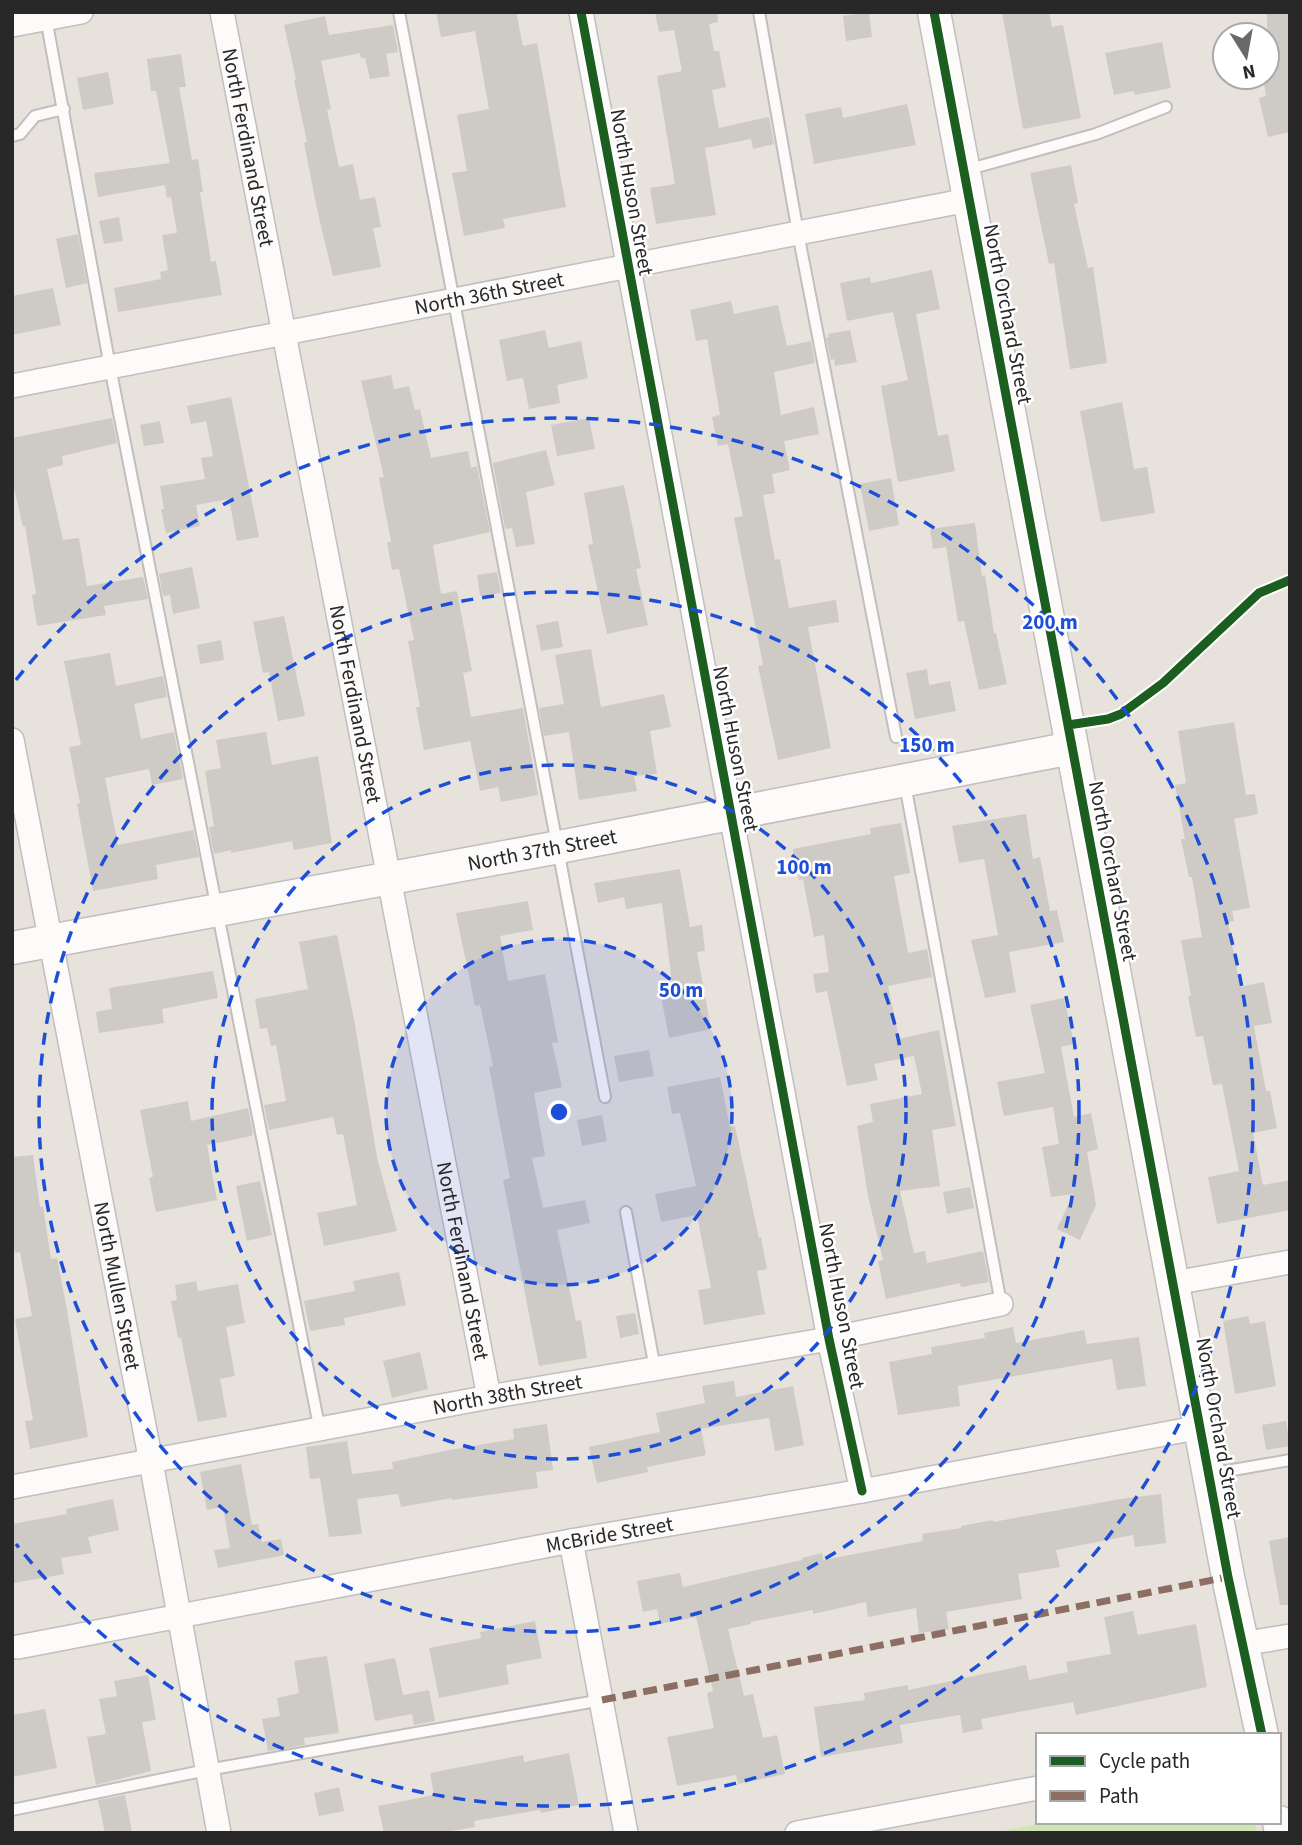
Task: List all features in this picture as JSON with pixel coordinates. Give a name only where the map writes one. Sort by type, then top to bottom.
[{"type":"street","points":[[12,25],[46,16],[82,12]]},
{"type":"street","name":"North Ferdinand Street","points":[[222,12],[282,335],[489,1397]]},
{"type":"street","name":"North Huson Street","points":[[581,12],[830,1339],[862,1491]]},
{"type":"street","name":"North Orchard Street","points":[[934,12],[1242,1644],[1262,1733]]},
{"type":"street","name":"North 36th Street","points":[[12,386],[798,233],[965,186]]},
{"type":"street","name":"North Mullen Street","points":[[12,740],[151,1462],[219,1833]]},
{"type":"street","name":"North 37th Street","points":[[12,948],[559,848],[1072,748]]},
{"type":"street","points":[[1174,1283],[1290,1262]]},
{"type":"street","name":"North 38th Street","points":[[12,1487],[489,1397],[830,1339],[1001,1304]]},
{"type":"street","name":"McBride Street","points":[[18,1647],[571,1541],[862,1491],[1201,1427]]},
{"type":"street","points":[[571,1541],[626,1833]]},
{"type":"street","points":[[1242,1644],[1290,1636]]},
{"type":"street","points":[[797,1833],[1036,1788]]},
{"type":"lane","points":[[399,12],[605,1097]]},
{"type":"lane","points":[[759,12],[798,233],[896,737]]},
{"type":"lane","points":[[46,16],[110,367],[320,1431]]},
{"type":"lane","points":[[965,186],[1166,107]]},
{"type":"lane","points":[[12,136],[20,134],[35,116],[64,109]]},
{"type":"lane","points":[[905,781],[1001,1304]]},
{"type":"lane","points":[[626,1212],[655,1369]]},
{"type":"lane","points":[[1210,1474],[1290,1460]]},
{"type":"lane","points":[[12,1810],[207,1770],[602,1700]]},
{"type":"green space","points":[[1039,1824],[1255,1824],[1257,1833],[994,1833]]},
{"type":"building","points":[[436,12],[516,12],[523,46],[537,43],[566,207],[503,219],[505,228],[464,236],[452,173],[467,171],[457,115],[489,109],[475,31],[441,37]]},
{"type":"building","points":[[655,12],[717,12],[718,22],[709,24],[714,51],[719,51],[726,87],[712,90],[719,128],[769,117],[774,144],[753,149],[751,139],[705,148],[716,215],[656,224],[650,188],[675,184],[657,76],[682,71],[674,30],[659,32]]},
{"type":"building","points":[[869,12],[872,37],[846,41],[843,16]]},
{"type":"building","points":[[1002,12],[1049,12],[1052,27],[1063,25],[1081,118],[1023,129]]},
{"type":"building","points":[[1267,12],[1290,12],[1290,132],[1268,137],[1259,98],[1266,96],[1265,91],[1281,91],[1281,21],[1267,21]]},
{"type":"building","points":[[325,16],[329,35],[393,25],[398,52],[386,54],[390,76],[370,79],[365,58],[361,58],[360,53],[321,61],[331,109],[327,110],[339,167],[353,164],[360,200],[375,197],[381,227],[373,228],[381,267],[333,276],[304,143],[307,142],[284,25]]},
{"type":"building","points":[[1162,42],[1171,88],[1135,95],[1134,91],[1114,95],[1105,53]]},
{"type":"building","points":[[181,54],[186,87],[179,87],[192,160],[198,159],[203,192],[200,192],[211,262],[216,261],[222,295],[118,312],[114,288],[161,279],[160,272],[168,270],[162,235],[177,233],[171,197],[167,198],[165,185],[98,197],[94,173],[170,163],[156,91],[151,91],[147,59]]},
{"type":"building","points":[[108,72],[114,104],[83,110],[77,78]]},
{"type":"building","points":[[907,104],[916,145],[814,164],[805,114],[841,107],[843,118]]},
{"type":"building","points":[[1071,165],[1078,203],[1074,204],[1088,268],[1093,267],[1107,363],[1070,369],[1054,263],[1049,264],[1030,173]]},
{"type":"building","points":[[119,217],[123,241],[104,244],[99,221]]},
{"type":"building","points":[[78,234],[87,283],[66,288],[56,239]]},
{"type":"building","points":[[932,270],[940,309],[916,314],[938,436],[948,434],[955,471],[898,482],[881,386],[908,380],[893,312],[847,321],[840,283],[870,277],[871,283]]},
{"type":"building","points":[[53,288],[61,325],[12,335],[12,296]]},
{"type":"building","points":[[731,301],[734,314],[778,305],[787,346],[811,341],[815,363],[774,372],[781,415],[814,407],[819,434],[784,441],[790,470],[772,474],[775,493],[763,495],[775,560],[780,559],[789,608],[836,600],[839,622],[808,627],[831,748],[778,760],[758,666],[763,665],[734,518],[743,516],[728,444],[718,446],[712,417],[720,415],[707,339],[696,341],[690,310]]},
{"type":"building","points":[[545,330],[549,348],[581,341],[588,378],[557,385],[560,403],[529,409],[523,378],[507,381],[499,340]]},
{"type":"building","points":[[850,330],[857,362],[835,366],[826,338],[829,337],[828,334]]},
{"type":"building","points":[[391,375],[394,389],[409,386],[415,410],[420,409],[431,458],[468,451],[471,468],[477,466],[490,532],[433,545],[441,594],[457,591],[472,671],[463,673],[471,717],[523,708],[538,795],[501,802],[498,787],[480,791],[470,741],[424,750],[416,707],[420,707],[408,641],[414,640],[399,569],[392,570],[387,542],[391,542],[379,478],[384,477],[361,381]]},
{"type":"building","points":[[231,397],[259,537],[237,541],[229,499],[196,505],[200,526],[166,533],[160,486],[205,479],[201,458],[213,456],[206,421],[191,424],[187,406]]},
{"type":"building","points":[[1122,402],[1134,469],[1147,467],[1155,513],[1101,522],[1080,411]]},
{"type":"building","points":[[112,418],[117,443],[62,456],[63,465],[47,469],[63,540],[79,538],[87,586],[143,577],[148,599],[104,606],[106,615],[37,626],[32,595],[36,594],[25,526],[23,527],[14,488],[12,438]]},
{"type":"building","points":[[589,418],[595,449],[557,456],[551,425]]},
{"type":"building","points":[[160,421],[164,443],[144,446],[140,425]]},
{"type":"building","points":[[546,450],[555,485],[526,492],[535,544],[516,547],[512,528],[505,529],[493,463]]},
{"type":"building","points":[[891,478],[899,525],[869,531],[860,484]]},
{"type":"building","points":[[624,485],[641,568],[636,569],[648,625],[607,634],[588,545],[593,544],[584,493]]},
{"type":"building","points":[[975,523],[982,576],[985,575],[994,633],[1007,684],[979,690],[964,621],[958,622],[946,547],[933,549],[930,529]]},
{"type":"building","points":[[192,567],[200,608],[173,614],[170,595],[163,596],[159,574]]},
{"type":"building","points":[[497,572],[501,593],[480,596],[477,575]]},
{"type":"building","points":[[284,616],[305,716],[278,721],[269,672],[263,673],[253,622]]},
{"type":"building","points":[[558,621],[563,647],[541,651],[536,625]]},
{"type":"building","points":[[221,640],[224,660],[200,664],[197,645]]},
{"type":"building","points":[[591,649],[601,707],[664,694],[671,727],[650,731],[657,774],[634,776],[637,791],[579,800],[569,732],[544,736],[539,708],[564,704],[555,655]]},
{"type":"building","points":[[110,653],[116,686],[163,676],[167,697],[134,704],[141,739],[174,732],[183,779],[152,785],[149,769],[105,778],[118,845],[193,830],[199,857],[156,865],[158,879],[93,891],[69,747],[81,745],[64,661]]},
{"type":"building","points":[[927,669],[929,685],[950,681],[956,711],[915,719],[906,673]]},
{"type":"building","points":[[1234,722],[1246,795],[1255,794],[1258,814],[1234,819],[1250,908],[1232,911],[1234,921],[1228,922],[1240,987],[1264,982],[1272,1023],[1254,1026],[1266,1091],[1270,1091],[1277,1128],[1253,1133],[1263,1185],[1290,1180],[1290,1210],[1217,1224],[1208,1177],[1239,1171],[1222,1084],[1213,1085],[1203,1036],[1196,1037],[1188,996],[1191,996],[1181,940],[1202,937],[1192,877],[1189,877],[1181,839],[1185,839],[1175,785],[1186,783],[1178,731]]},
{"type":"building","points":[[266,732],[272,765],[318,756],[332,843],[294,850],[292,841],[214,854],[209,827],[214,826],[205,771],[221,768],[216,740]]},
{"type":"building","points":[[1026,814],[1033,859],[1040,857],[1050,911],[1057,910],[1064,942],[1009,952],[1016,992],[985,998],[971,940],[998,935],[984,859],[959,863],[952,826]]},
{"type":"building","points":[[901,823],[910,873],[894,876],[908,953],[927,949],[932,977],[888,986],[899,1039],[939,1030],[956,1126],[932,1130],[940,1186],[900,1191],[914,1253],[925,1251],[927,1263],[983,1251],[989,1282],[961,1287],[960,1283],[886,1299],[878,1261],[883,1260],[868,1196],[857,1126],[873,1122],[870,1104],[922,1094],[914,1056],[874,1064],[878,1080],[847,1086],[827,991],[816,993],[813,974],[829,972],[824,935],[814,937],[803,879],[799,880],[793,849],[871,834],[870,828]]},
{"type":"building","points":[[680,869],[690,927],[702,925],[705,951],[697,952],[711,1029],[669,1038],[659,986],[672,983],[662,903],[626,909],[624,897],[598,903],[594,883]]},
{"type":"building","points":[[528,901],[533,930],[500,936],[508,981],[545,974],[558,1042],[552,1043],[562,1087],[534,1093],[545,1156],[532,1158],[543,1208],[585,1200],[590,1223],[557,1230],[576,1321],[581,1320],[587,1358],[539,1366],[503,1180],[510,1178],[489,1067],[493,1066],[480,1005],[475,1006],[456,913]]},
{"type":"building","points":[[337,935],[377,1157],[397,1231],[324,1246],[317,1213],[357,1205],[343,1134],[337,1135],[333,1117],[269,1130],[264,1105],[286,1101],[276,1045],[271,1046],[267,1028],[260,1029],[255,999],[308,989],[299,942]]},
{"type":"building","points":[[213,971],[218,998],[162,1009],[164,1023],[99,1033],[96,1012],[112,1009],[109,988]]},
{"type":"building","points":[[1064,998],[1074,1044],[1061,1047],[1074,1117],[1091,1113],[1098,1149],[1087,1152],[1096,1205],[1080,1240],[1057,1229],[1073,1194],[1051,1197],[1042,1147],[1059,1144],[1053,1107],[1004,1116],[997,1082],[1045,1073],[1030,1005]]},
{"type":"building","points":[[649,1050],[654,1076],[619,1082],[614,1056]]},
{"type":"building","points":[[720,1077],[730,1127],[735,1126],[759,1238],[761,1237],[767,1269],[757,1271],[765,1314],[704,1325],[698,1290],[711,1288],[697,1215],[661,1222],[655,1194],[696,1186],[680,1113],[672,1114],[667,1087]]},
{"type":"building","points":[[188,1101],[191,1121],[248,1108],[253,1133],[251,1136],[207,1145],[217,1200],[156,1212],[149,1178],[153,1177],[140,1110]]},
{"type":"building","points":[[602,1115],[607,1141],[582,1146],[577,1120]]},
{"type":"building","points":[[33,1155],[51,1259],[57,1258],[88,1437],[30,1449],[25,1421],[33,1420],[15,1319],[32,1316],[20,1252],[15,1253],[12,1236],[12,1157]]},
{"type":"building","points":[[260,1181],[272,1235],[247,1241],[236,1186]]},
{"type":"building","points":[[970,1187],[974,1208],[947,1214],[943,1192]]},
{"type":"building","points":[[399,1272],[406,1305],[344,1318],[345,1325],[310,1331],[304,1301],[355,1291],[353,1281]]},
{"type":"building","points":[[196,1281],[198,1291],[238,1284],[245,1323],[226,1327],[235,1376],[220,1379],[227,1417],[198,1422],[171,1301],[177,1300],[175,1285]]},
{"type":"building","points":[[635,1313],[639,1334],[620,1338],[616,1316]]},
{"type":"building","points":[[1248,1316],[1250,1324],[1265,1321],[1276,1386],[1235,1394],[1223,1321]]},
{"type":"building","points":[[1013,1327],[1016,1343],[1084,1330],[1087,1344],[1139,1337],[1146,1386],[1117,1390],[1112,1359],[958,1386],[960,1406],[898,1415],[889,1362],[932,1354],[931,1347],[985,1338],[984,1333]]},
{"type":"building","points":[[420,1352],[428,1389],[392,1398],[383,1361]]},
{"type":"building","points":[[734,1381],[736,1397],[793,1386],[804,1445],[775,1451],[769,1418],[701,1429],[706,1455],[647,1467],[648,1472],[597,1483],[589,1447],[660,1432],[656,1413],[705,1403],[702,1386]]},
{"type":"building","points":[[1286,1421],[1290,1446],[1266,1450],[1262,1425]]},
{"type":"building","points":[[547,1424],[553,1470],[536,1472],[538,1488],[401,1507],[398,1494],[357,1499],[362,1534],[329,1537],[320,1478],[310,1479],[306,1447],[347,1441],[352,1474],[393,1469],[392,1462],[514,1439],[513,1429]]},
{"type":"building","points":[[241,1464],[252,1525],[258,1524],[262,1542],[281,1539],[284,1555],[218,1568],[214,1550],[230,1548],[223,1507],[207,1510],[200,1472]]},
{"type":"building","points":[[1161,1494],[1166,1543],[1135,1547],[1133,1535],[1056,1550],[1060,1567],[1018,1574],[1022,1599],[946,1612],[949,1629],[919,1633],[916,1608],[868,1617],[866,1602],[813,1614],[813,1610],[751,1622],[728,1629],[744,1696],[753,1694],[763,1738],[777,1735],[785,1774],[738,1784],[736,1775],[677,1786],[667,1737],[714,1728],[707,1693],[713,1691],[696,1617],[660,1624],[657,1609],[643,1612],[637,1581],[680,1573],[683,1587],[822,1553],[823,1560],[923,1541],[922,1534],[961,1526]]},
{"type":"building","points":[[113,1499],[119,1530],[88,1537],[92,1553],[61,1558],[64,1574],[14,1583],[12,1524],[67,1514],[66,1509]]},
{"type":"building","points":[[1290,1537],[1290,1605],[1280,1605],[1269,1541]]},
{"type":"building","points":[[1133,1611],[1138,1635],[1196,1624],[1207,1687],[1076,1715],[1073,1702],[981,1719],[983,1729],[963,1733],[960,1715],[900,1725],[903,1743],[821,1757],[814,1707],[865,1700],[864,1693],[908,1685],[908,1690],[1026,1665],[1029,1680],[1068,1672],[1066,1662],[1111,1654],[1104,1617]]},
{"type":"building","points":[[535,1621],[542,1658],[506,1665],[509,1684],[439,1698],[429,1648],[481,1638],[480,1632]]},
{"type":"building","points":[[327,1656],[339,1733],[304,1738],[305,1745],[268,1751],[262,1719],[280,1716],[277,1698],[299,1693],[294,1661]]},
{"type":"building","points":[[395,1658],[403,1695],[429,1690],[435,1721],[414,1725],[412,1714],[375,1721],[364,1664]]},
{"type":"building","points":[[148,1675],[156,1720],[142,1722],[151,1771],[96,1785],[87,1737],[106,1734],[99,1699],[117,1696],[114,1681]]},
{"type":"building","points":[[45,1709],[57,1768],[12,1777],[12,1715]]},
{"type":"building","points":[[569,1753],[579,1805],[541,1813],[540,1810],[474,1821],[475,1827],[439,1833],[384,1833],[378,1806],[434,1795],[430,1773],[523,1755],[524,1762]]},
{"type":"building","points":[[339,1787],[344,1811],[319,1816],[314,1793]]},
{"type":"building","points":[[125,1795],[132,1833],[105,1833],[98,1800]]},
{"type":"marked path","points":[[602,1700],[1228,1577]]},
{"type":"cycle path","points":[[581,12],[829,1339],[862,1491]]},
{"type":"cycle path","points":[[934,12],[1228,1577],[1262,1733]]},
{"type":"cycle path","points":[[1068,725],[1108,719],[1121,714],[1163,683],[1259,593],[1290,580]]}]
